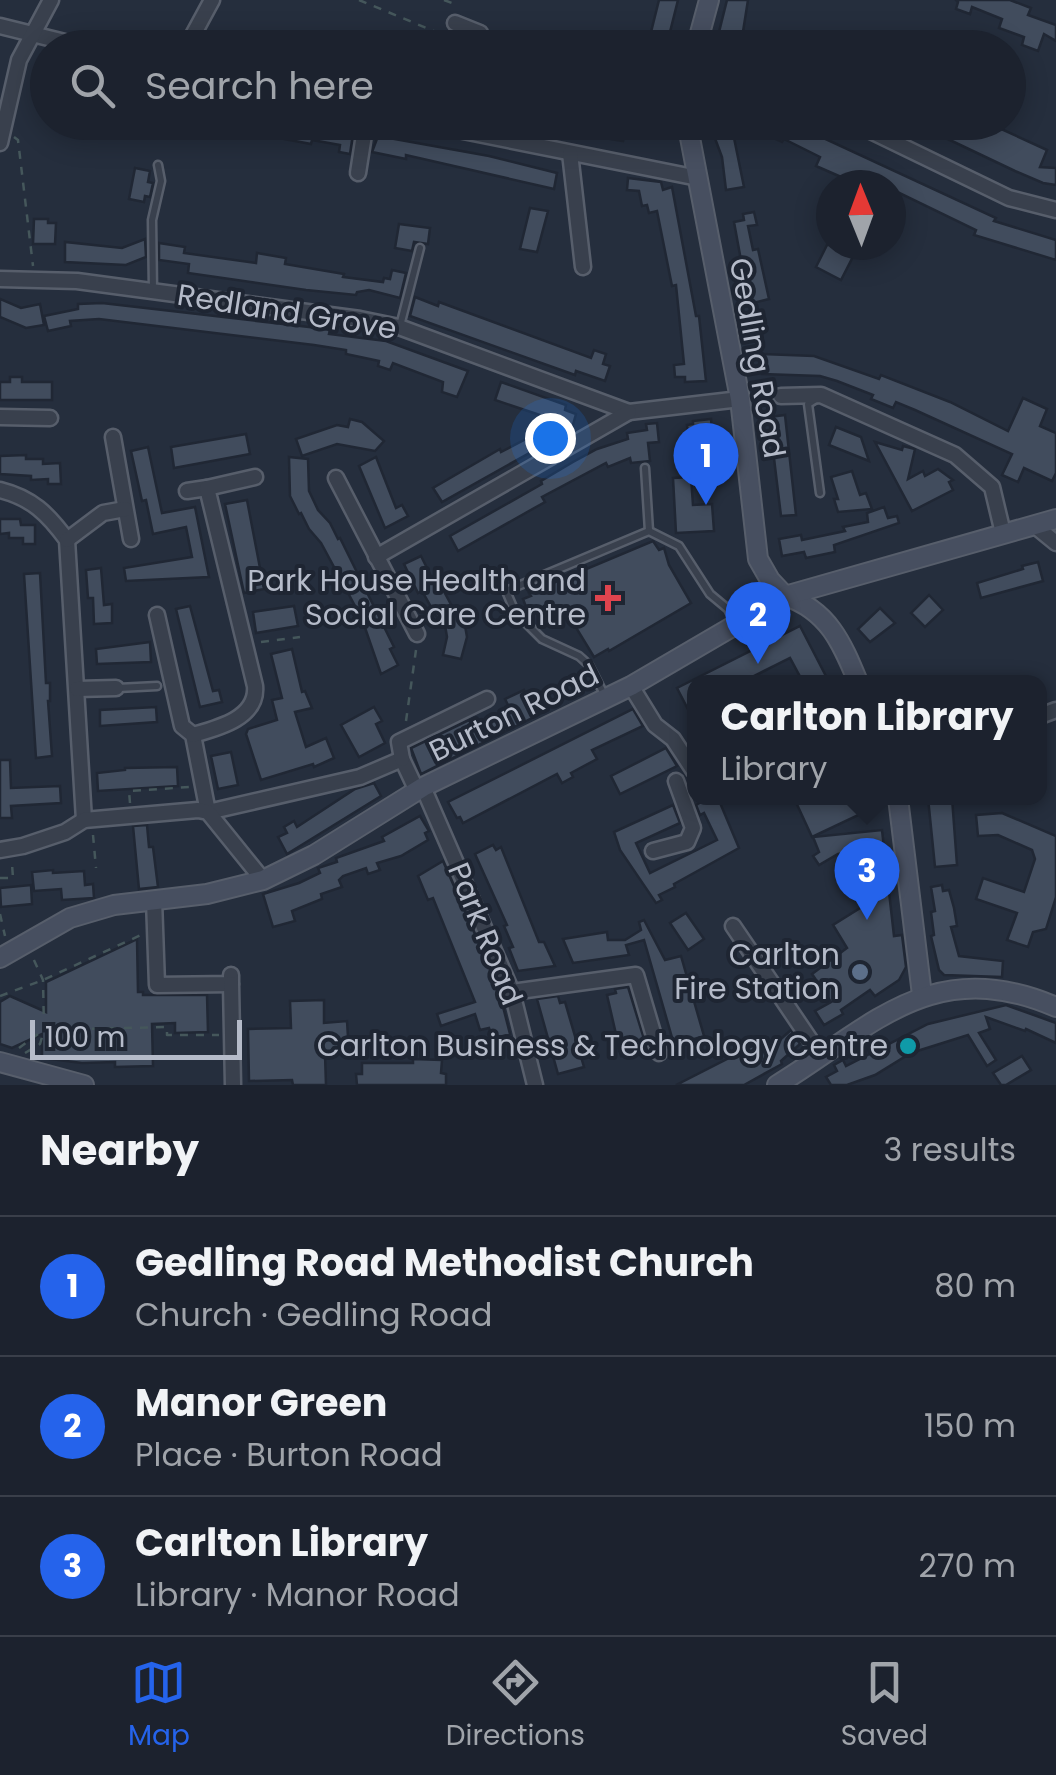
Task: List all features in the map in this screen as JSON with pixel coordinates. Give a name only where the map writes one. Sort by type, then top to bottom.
[{"type":"street","points":[[34,30],[51,0]]},
{"type":"street","points":[[196,30],[212,0]]},
{"type":"street","points":[[701,30],[709,0]]},
{"type":"street","points":[[455,24],[472,30]]},
{"type":"street","points":[[0,26],[30,34]]},
{"type":"street","points":[[2,138],[19,60],[30,38]]},
{"type":"street","points":[[358,173],[363,140]]},
{"type":"street","points":[[512,140],[698,178]]},
{"type":"street","name":"Gedling Road","points":[[691,140],[740,399],[758,558],[785,596]]},
{"type":"street","points":[[889,140],[1009,198],[1056,210]]},
{"type":"street","points":[[570,154],[582,267]]},
{"type":"street","name":"Redland Grove","points":[[0,279],[76,281],[360,318],[399,327],[629,412],[740,399]]},
{"type":"street","points":[[781,396],[821,395],[955,455],[992,487],[1003,533]]},
{"type":"street","points":[[376,557],[629,412]]},
{"type":"street","points":[[0,417],[50,418]]},
{"type":"street","points":[[113,437],[131,538]]},
{"type":"street","points":[[186,492],[256,478]]},
{"type":"street","points":[[336,478],[417,634]]},
{"type":"street","points":[[193,735],[248,711],[254,703],[255,686],[207,488]]},
{"type":"street","points":[[0,490],[22,495],[39,506],[67,540],[88,819]]},
{"type":"street","points":[[67,540],[103,513],[125,509]]},
{"type":"street","name":"Burton Road","points":[[13,950],[70,918],[114,905],[207,894],[263,880],[314,855],[420,789],[631,686],[785,596],[1056,519]]},
{"type":"street","points":[[1034,526],[1056,543]]},
{"type":"street","points":[[785,596],[824,616],[854,675]]},
{"type":"street","points":[[157,615],[182,726],[193,735],[208,812],[263,880]]},
{"type":"street","points":[[631,686],[655,726],[673,738],[687,761]]},
{"type":"street","points":[[78,689],[116,688]]},
{"type":"street","points":[[6,849],[65,832],[88,819],[208,812],[360,777],[402,758],[398,746],[410,736],[487,698]]},
{"type":"street","name":"Park Road","points":[[402,758],[420,789],[512,992],[535,1085]]},
{"type":"street","points":[[653,851],[687,842],[693,828],[674,782],[687,776]]},
{"type":"street","points":[[899,805],[922,995]]},
{"type":"street","points":[[154,900],[158,986],[231,979],[233,1085]]},
{"type":"street","points":[[733,926],[821,1056]]},
{"type":"street","points":[[512,992],[636,976],[660,1053]]},
{"type":"street","points":[[776,1085],[805,1078],[821,1056],[871,1020],[922,995],[1011,992],[1056,1007]]},
{"type":"street","points":[[7,1057],[39,1079],[84,1085]]},
{"type":"lane","points":[[153,291],[152,220],[161,181],[158,165]]},
{"type":"lane","points":[[399,327],[420,248]]},
{"type":"lane","points":[[820,493],[808,404],[821,395]]},
{"type":"lane","points":[[645,468],[649,530]]},
{"type":"lane","points":[[649,530],[679,546],[710,594],[728,609],[736,624]]},
{"type":"lane","points":[[607,699],[589,666],[579,656],[542,639],[515,612],[506,591],[649,530]]},
{"type":"lane","points":[[116,688],[157,686]]},
{"type":"path","points":[[359,0],[433,30]]},
{"type":"path","points":[[444,0],[452,4]]},
{"type":"path","points":[[2,138],[18,140],[34,280]]},
{"type":"path","points":[[410,736],[405,726],[417,634]]},
{"type":"path","points":[[244,645],[300,637]]},
{"type":"path","points":[[130,816],[129,792],[201,785]]},
{"type":"path","points":[[88,819],[96,868]]},
{"type":"path","points":[[0,878],[13,878],[6,849]]},
{"type":"path","points":[[0,914],[0,927],[13,950],[43,980],[40,1044],[24,1054]]},
{"type":"path","points":[[0,996],[155,928]]},
{"type":"path","points":[[7,1057],[34,1040],[34,1034],[42,1032],[167,1027],[167,1035],[232,1034]]},
{"type":"building","points":[[659,0],[678,0],[670,30],[652,30]]},
{"type":"building","points":[[727,0],[748,0],[743,30],[720,30]]},
{"type":"building","points":[[1010,0],[1031,8],[1028,15],[1056,25],[1056,41],[1044,34],[1038,51],[1026,46],[1026,30],[999,28],[1002,19],[972,7],[970,14],[956,9],[958,2]]},
{"type":"building","points":[[312,140],[352,140],[350,154],[339,152],[340,145]]},
{"type":"building","points":[[376,140],[400,140],[557,173],[554,189],[406,155],[406,159],[372,152]]},
{"type":"building","points":[[716,140],[734,140],[744,187],[726,190]]},
{"type":"building","points":[[786,140],[828,140],[892,170],[825,170],[816,166],[820,157]]},
{"type":"building","points":[[950,140],[1025,140],[1047,150],[1040,167],[1056,168],[1056,185],[1015,171]]},
{"type":"building","points":[[135,168],[150,171],[148,182],[153,183],[150,197],[145,196],[144,202],[129,199]]},
{"type":"building","points":[[906,176],[996,218],[994,221],[1056,240],[1056,260],[974,235],[976,230],[906,196]]},
{"type":"building","points":[[628,178],[661,182],[663,190],[672,187],[699,316],[706,381],[685,382],[685,377],[675,377],[674,365],[684,364],[676,285],[672,286],[657,211],[649,213],[647,205],[642,206],[639,191],[627,190]]},
{"type":"building","points":[[530,208],[548,211],[537,252],[520,249]]},
{"type":"building","points":[[754,212],[757,225],[748,226],[753,250],[758,249],[769,299],[749,304],[734,222],[744,220],[743,214]]},
{"type":"building","points":[[34,219],[56,223],[55,244],[33,244]]},
{"type":"building","points":[[399,224],[430,228],[428,244],[414,242],[412,251],[395,248]]},
{"type":"building","points":[[145,239],[146,257],[126,265],[65,262],[65,242],[122,248]]},
{"type":"building","points":[[159,243],[185,247],[184,253],[256,263],[257,253],[286,258],[285,264],[383,282],[384,278],[390,279],[392,270],[406,273],[400,298],[369,290],[356,295],[306,290],[188,273],[189,264],[159,260]]},
{"type":"building","points":[[820,260],[851,260],[841,280],[816,267]]},
{"type":"building","points":[[415,297],[438,306],[439,302],[591,358],[594,350],[606,354],[603,364],[610,366],[605,381],[576,371],[575,375],[410,316]]},
{"type":"building","points":[[0,299],[21,308],[40,304],[44,325],[26,328],[0,317]]},
{"type":"building","points":[[102,303],[330,330],[329,334],[386,341],[468,371],[457,397],[442,392],[443,382],[393,363],[390,370],[378,366],[379,361],[346,354],[346,350],[99,319],[70,321],[71,326],[48,331],[44,316],[78,309],[78,304]]},
{"type":"building","points":[[762,354],[814,356],[879,379],[881,375],[950,402],[1008,431],[1023,398],[1047,409],[1040,426],[1056,433],[1056,473],[1052,481],[1024,468],[1018,482],[1002,475],[1012,454],[896,402],[893,408],[871,399],[873,395],[837,381],[820,376],[762,374]]},
{"type":"building","points":[[10,377],[22,377],[22,382],[52,382],[52,400],[0,400],[0,382],[10,382]]},
{"type":"building","points":[[501,382],[566,405],[565,410],[576,414],[571,432],[544,423],[546,417],[495,400]]},
{"type":"building","points":[[785,415],[796,515],[781,516],[769,417]]},
{"type":"building","points":[[350,419],[362,422],[384,441],[375,451],[337,444],[302,456],[296,439],[337,425],[348,427]]},
{"type":"building","points":[[711,419],[715,456],[697,458],[695,442],[689,442],[687,425]]},
{"type":"building","points":[[657,423],[659,442],[648,443],[650,461],[631,463],[630,458],[608,467],[606,463],[542,497],[545,502],[458,551],[450,536],[573,462],[628,439],[627,433],[647,430],[646,424]]},
{"type":"building","points":[[549,427],[542,446],[442,502],[433,488],[500,449],[501,452]]},
{"type":"building","points":[[836,427],[861,437],[869,461],[829,445]]},
{"type":"building","points":[[246,434],[250,454],[174,468],[171,447]]},
{"type":"building","points":[[875,442],[902,450],[903,446],[915,449],[908,479],[938,469],[953,480],[949,482],[953,490],[912,511]]},
{"type":"building","points":[[148,447],[162,513],[195,507],[209,577],[126,581],[124,568],[192,557],[186,527],[153,534],[131,451]]},
{"type":"building","points":[[26,455],[26,459],[43,459],[43,464],[60,463],[61,484],[48,484],[48,479],[31,480],[31,476],[0,474],[0,456]]},
{"type":"building","points":[[289,457],[308,459],[309,491],[340,538],[394,647],[390,649],[398,665],[381,674],[362,619],[321,543],[290,496]]},
{"type":"building","points":[[376,457],[396,508],[402,505],[408,516],[385,528],[359,466]]},
{"type":"building","points":[[852,471],[860,495],[866,493],[872,509],[838,512],[831,477]]},
{"type":"building","points":[[691,477],[693,505],[712,504],[714,531],[676,533],[673,478]]},
{"type":"building","points":[[247,500],[264,589],[244,593],[225,504]]},
{"type":"building","points":[[884,507],[888,518],[897,516],[899,523],[834,545],[835,552],[806,558],[804,552],[782,556],[779,539],[801,535],[802,540],[845,531],[843,527],[868,522],[867,513]]},
{"type":"building","points":[[0,519],[20,519],[21,525],[35,525],[35,544],[23,544],[23,538],[9,538],[9,533],[0,534]]},
{"type":"building","name":"Park House Health and Social Care Centre","points":[[653,541],[659,550],[664,548],[669,565],[691,603],[609,651],[594,657],[566,611],[541,622],[535,609],[528,612],[523,599],[531,596],[529,593]]},
{"type":"building","points":[[421,556],[437,588],[441,586],[460,621],[464,620],[467,637],[461,659],[443,655],[447,637],[444,619],[439,621],[422,591],[418,593],[404,564]]},
{"type":"building","points":[[1038,562],[1043,581],[981,598],[977,583]]},
{"type":"building","points":[[101,568],[104,605],[112,604],[112,623],[94,624],[86,570]]},
{"type":"building","points":[[40,573],[52,756],[36,758],[24,574]]},
{"type":"building","points":[[929,595],[943,610],[925,627],[911,613]]},
{"type":"building","points":[[190,606],[213,691],[219,690],[222,702],[200,707],[176,609]]},
{"type":"building","points":[[294,606],[298,626],[256,633],[253,612]]},
{"type":"building","points":[[880,608],[895,623],[870,642],[858,629]]},
{"type":"building","points":[[800,626],[825,675],[799,675],[790,658],[756,675],[703,675]]},
{"type":"building","points":[[150,642],[151,662],[97,664],[96,649]]},
{"type":"building","points":[[292,649],[302,692],[305,691],[312,708],[295,712],[306,747],[326,738],[334,758],[261,780],[246,734],[248,729],[277,720],[272,700],[282,698],[271,654]]},
{"type":"building","points":[[687,683],[687,707],[677,688]]},
{"type":"building","points":[[524,690],[532,706],[543,700],[548,710],[421,774],[411,748],[469,720],[473,728],[510,709],[505,699]]},
{"type":"building","points":[[156,707],[157,722],[100,726],[100,710]]},
{"type":"building","points":[[374,707],[382,721],[376,724],[385,743],[359,757],[341,725]]},
{"type":"building","points":[[633,709],[643,726],[592,750],[597,759],[571,773],[573,777],[562,783],[557,774],[463,823],[448,802]]},
{"type":"building","points":[[666,748],[677,766],[620,794],[611,776]]},
{"type":"building","points":[[231,752],[238,785],[218,789],[211,756]]},
{"type":"building","points":[[0,760],[10,760],[11,788],[60,786],[61,803],[11,806],[12,818],[0,818]]},
{"type":"building","points":[[177,767],[178,786],[98,791],[97,773]]},
{"type":"building","points":[[374,783],[381,796],[287,854],[278,837],[287,833],[284,827],[294,821],[297,827],[355,789]]},
{"type":"building","points":[[673,805],[680,823],[636,843],[650,873],[717,840],[704,813],[700,815],[696,805],[721,805],[739,848],[674,884],[675,887],[659,895],[662,900],[656,903],[620,850],[614,832]]},
{"type":"building","points":[[797,805],[864,805],[867,811],[812,837]]},
{"type":"building","points":[[929,805],[953,805],[957,865],[935,867]]},
{"type":"building","points":[[1002,813],[1056,836],[1056,897],[1046,929],[1033,932],[1028,947],[1007,940],[1017,913],[976,899],[983,878],[1024,892],[1035,859],[1032,850],[998,835],[978,836],[976,815]]},
{"type":"building","points":[[420,816],[429,831],[425,833],[428,840],[401,856],[377,863],[380,870],[368,874],[366,868],[343,876],[339,880],[342,887],[292,911],[295,921],[273,927],[263,894],[320,873],[318,868],[384,841],[382,837]]},
{"type":"building","points":[[147,825],[158,887],[139,889],[133,826]]},
{"type":"building","points":[[882,830],[894,936],[902,935],[906,967],[899,980],[875,996],[870,990],[824,1025],[815,1011],[831,1002],[812,974],[847,948],[833,925],[868,903],[862,851],[838,854],[819,865],[813,856],[819,852],[813,837]]},
{"type":"building","points":[[493,845],[496,850],[501,847],[539,942],[544,942],[555,966],[518,971],[509,948],[513,947],[504,926],[507,925],[475,854]]},
{"type":"building","points":[[443,861],[498,987],[510,1034],[493,1039],[489,1028],[480,1030],[475,1014],[441,1026],[437,1014],[475,1002],[433,898],[428,900],[418,876]]},
{"type":"building","points":[[84,871],[85,885],[93,884],[94,898],[62,900],[61,889],[34,891],[32,872]]},
{"type":"building","points":[[31,885],[32,904],[1,907],[0,888]]},
{"type":"building","points":[[942,885],[943,891],[949,890],[954,908],[957,926],[951,927],[959,956],[1003,961],[1002,977],[944,975],[939,970],[931,936],[931,912],[935,911],[931,887]]},
{"type":"building","points":[[686,913],[704,939],[688,950],[670,923]]},
{"type":"building","points":[[644,920],[665,960],[681,956],[704,1036],[694,1039],[695,1042],[675,1048],[644,940],[626,945],[629,955],[573,963],[563,939],[607,932],[608,940],[625,940],[641,930],[639,922]]},
{"type":"building","points":[[137,939],[138,992],[207,995],[208,1032],[175,1033],[175,1023],[152,1024],[153,1066],[115,1067],[115,1062],[42,1058],[42,1034],[12,1048],[0,1044],[0,1002],[10,996],[46,1012],[46,982]]},
{"type":"building","points":[[628,987],[648,1052],[621,1056],[607,995]]},
{"type":"building","points":[[558,996],[560,1003],[565,1002],[584,1067],[558,1074],[537,999]]},
{"type":"building","points":[[324,1000],[324,1023],[347,1021],[349,1053],[325,1054],[326,1085],[293,1085],[292,1080],[249,1081],[248,1029],[291,1028],[290,1001]]},
{"type":"building","points":[[1006,1005],[1056,1023],[1056,1043],[986,1017],[990,1029],[979,1033],[996,1060],[987,1066],[968,1035],[911,1053],[875,1075],[847,1085],[831,1085],[826,1077],[837,1071],[834,1065],[843,1060],[846,1066],[928,1024]]},
{"type":"building","points":[[791,1030],[800,1044],[782,1064],[744,1085],[676,1085],[768,1038],[773,1046]]},
{"type":"building","points":[[1022,1056],[1031,1070],[1001,1085],[993,1073]]},
{"type":"building","points":[[413,1059],[442,1060],[441,1073],[446,1074],[446,1085],[357,1085],[356,1074],[362,1074],[362,1063],[413,1063]]},
{"type":"place","name":"Gedling Road Methodist Church","points":[[706,505]]},
{"type":"place","name":"Park House Health and Social Care Centre","points":[[608,598]]},
{"type":"place","name":"Manor Green","points":[[758,664]]},
{"type":"place","name":"Carlton Library","points":[[867,920]]},
{"type":"place","name":"Carlton Fire Station","points":[[860,972]]},
{"type":"place","name":"Carlton Business & Technology Centre","points":[[908,1046]]}]
